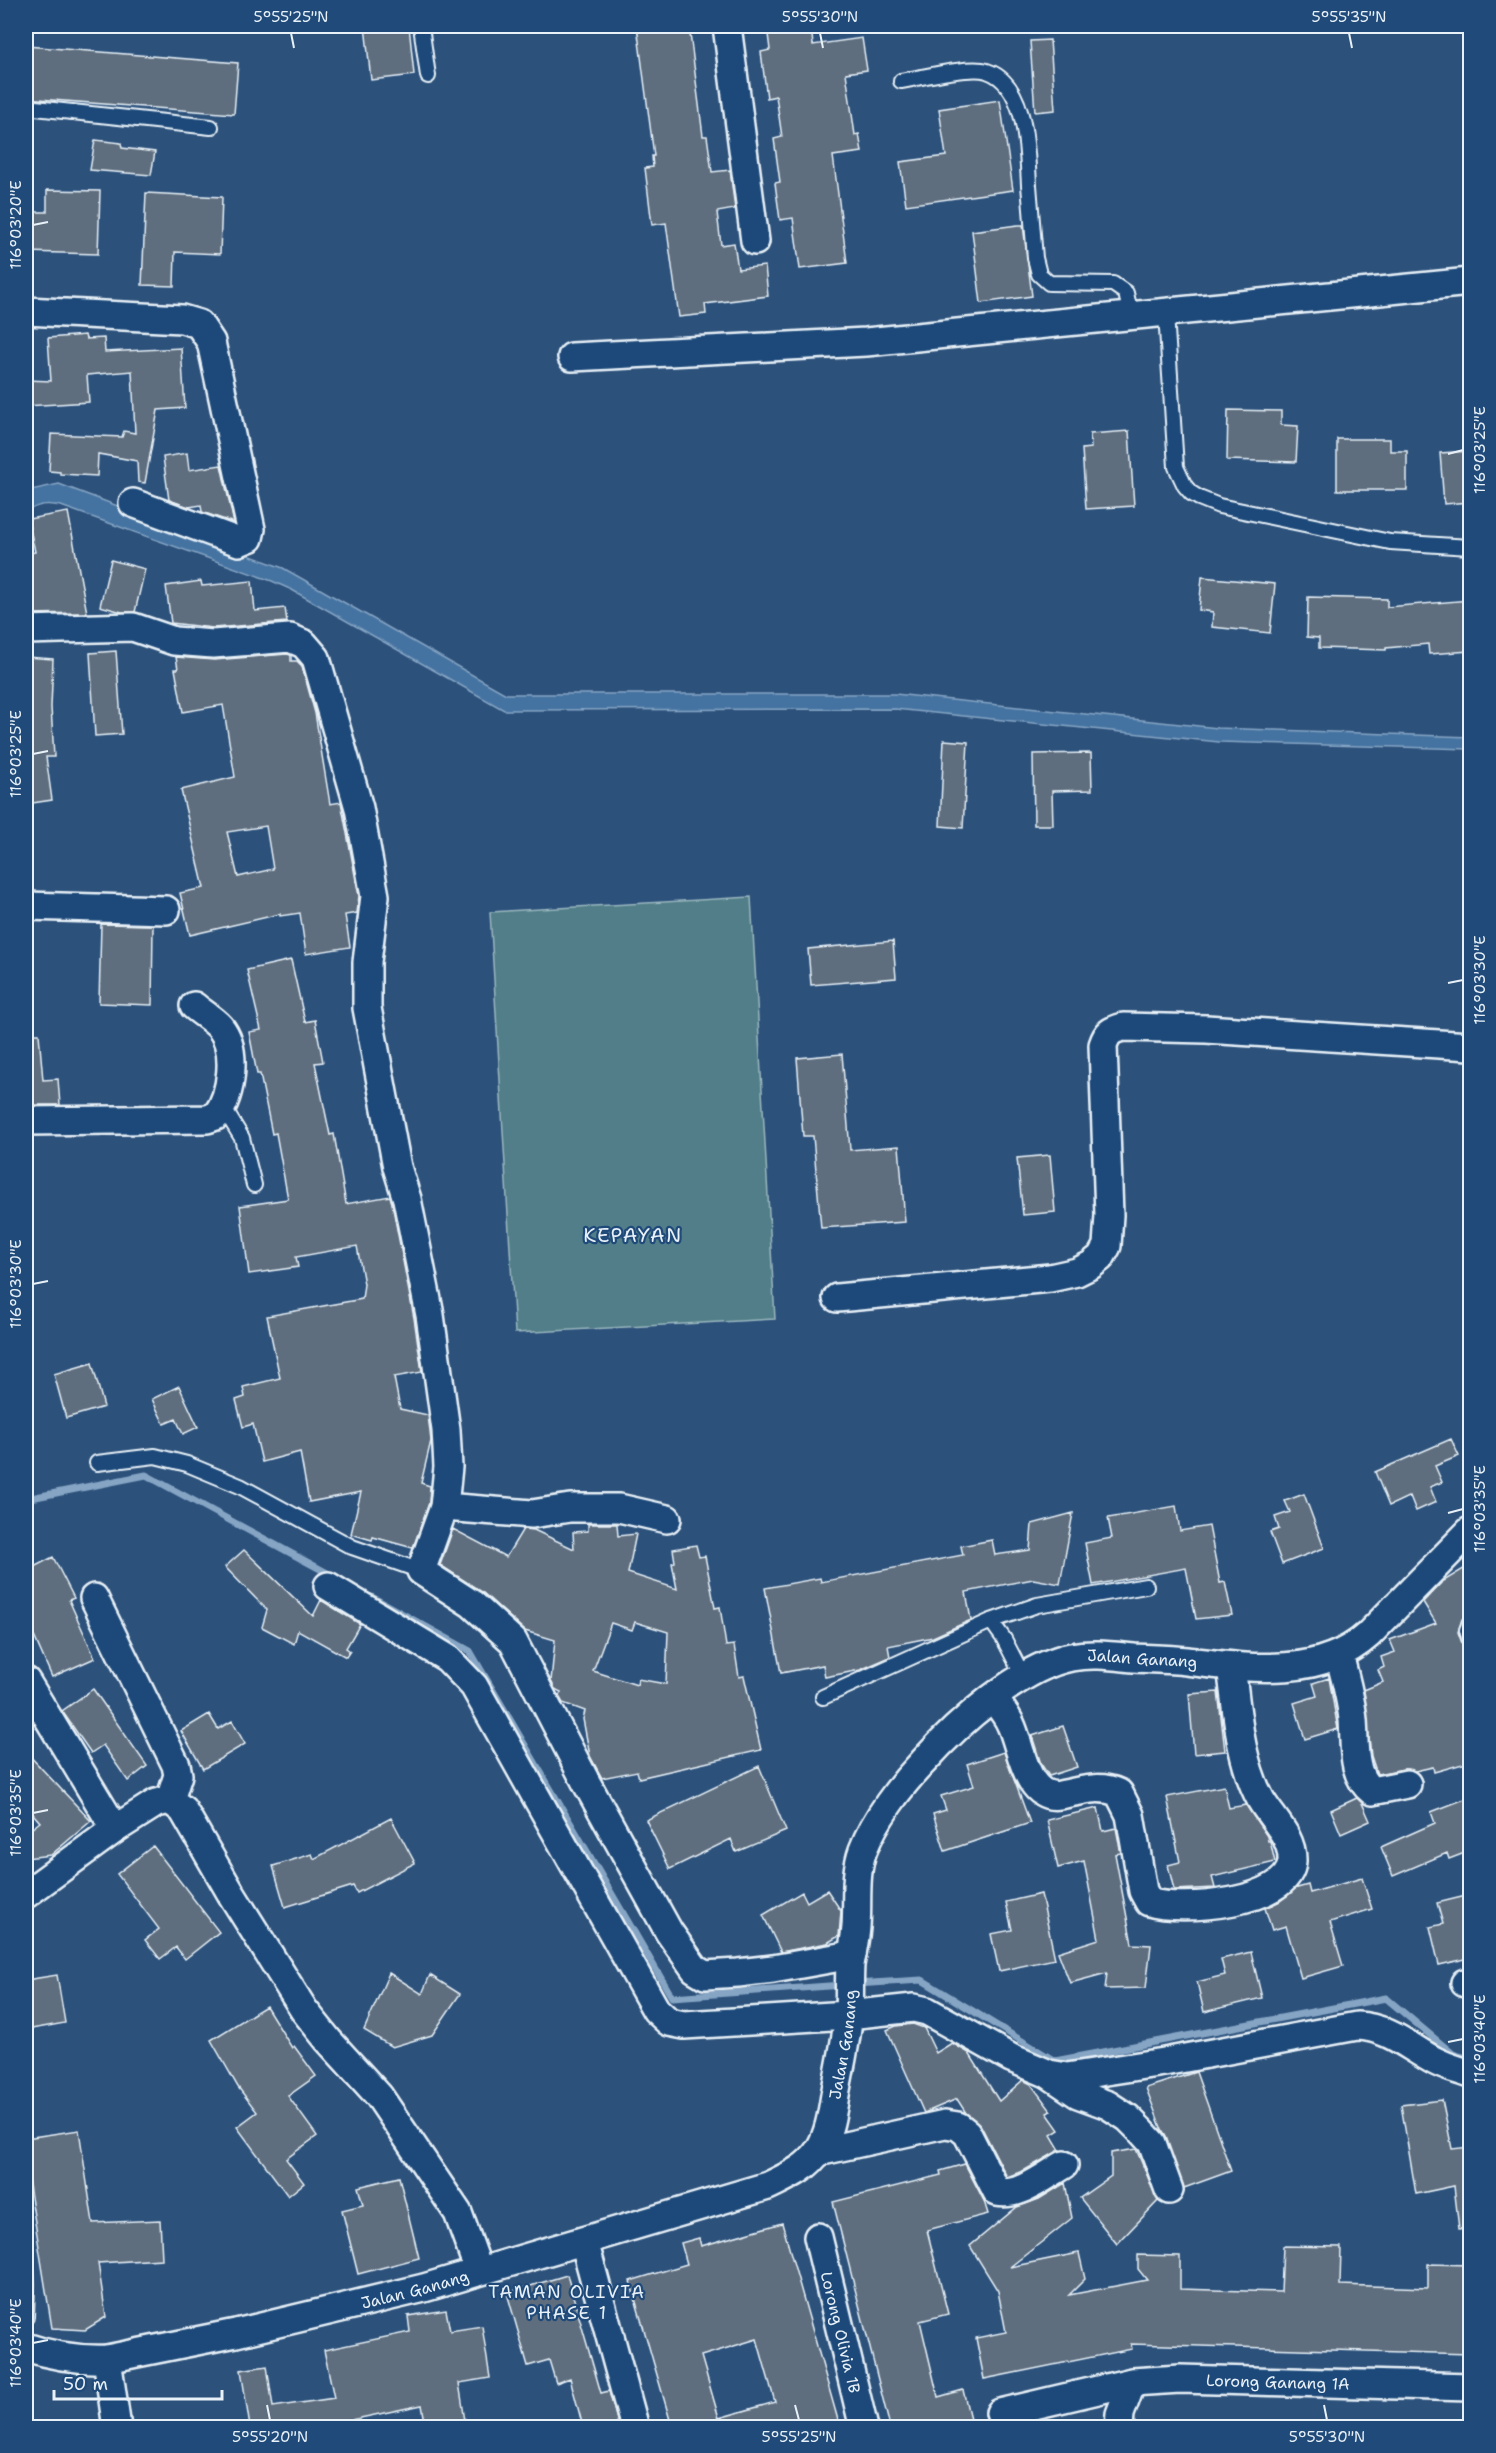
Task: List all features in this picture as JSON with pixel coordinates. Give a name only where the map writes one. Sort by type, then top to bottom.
[{"type":"street","points":[[728,26],[755,241]]},
{"type":"street","points":[[572,357],[866,342],[1470,282]]},
{"type":"street","points":[[26,311],[182,319],[199,324],[211,342],[251,529],[249,538],[239,542],[133,503]]},
{"type":"street","points":[[26,630],[133,627],[174,641],[213,644],[290,638],[304,644],[316,658],[359,808],[375,896],[368,962],[367,1008],[397,1167],[407,1199],[430,1315],[447,1430],[448,1467],[444,1507],[421,1571],[472,1604],[513,1641],[587,1784],[669,1932],[695,1969],[705,1975],[851,1961]]},
{"type":"street","points":[[26,906],[166,910]]},
{"type":"street","points":[[26,1121],[207,1119],[216,1116],[223,1107],[227,1090],[230,1056],[228,1040],[219,1026],[194,1006]]},
{"type":"street","points":[[837,1298],[1050,1278],[1077,1272],[1101,1257],[1107,1246],[1109,1215],[1103,1045],[1106,1034],[1114,1029],[1123,1027],[1206,1029],[1470,1046]]},
{"type":"street","points":[[444,1507],[532,1514],[570,1508],[619,1508],[667,1519]]},
{"type":"street","name":"Jalan Ganang","points":[[26,2347],[60,2356],[89,2360],[107,2359],[331,2310],[424,2288],[768,2186],[807,2165],[818,2152],[832,2116],[849,2011],[858,1871],[863,1850],[872,1832],[922,1762],[993,1698],[1023,1676],[1050,1663],[1070,1657],[1090,1655],[1269,1668],[1321,1661],[1339,1655],[1355,1647],[1368,1635],[1470,1531]]},
{"type":"street","points":[[328,1586],[447,1658],[474,1686],[489,1709],[534,1796],[650,2000],[669,2022],[684,2025],[849,2011],[921,2009],[1011,2058],[1048,2074],[1077,2094],[1108,2105],[1128,2118],[1152,2144],[1169,2190]]},
{"type":"street","points":[[94,1598],[176,1765],[178,1774],[170,1800]]},
{"type":"street","points":[[1339,1655],[1353,1721],[1354,1750],[1364,1784],[1372,1791],[1407,1784]]},
{"type":"street","points":[[993,1698],[1011,1724],[1023,1761],[1037,1788],[1047,1795],[1098,1787],[1119,1793],[1130,1815],[1143,1891],[1149,1902],[1170,1906],[1219,1905],[1251,1896],[1270,1887],[1287,1876],[1292,1861],[1289,1844],[1277,1821],[1262,1800],[1250,1773],[1242,1743],[1231,1666]]},
{"type":"street","points":[[26,1681],[115,1828]]},
{"type":"street","points":[[26,1894],[115,1828],[156,1803],[170,1800],[183,1810],[304,2010],[379,2096],[424,2160],[458,2213],[479,2271]]},
{"type":"street","points":[[1048,2074],[1085,2075],[1358,2026],[1372,2026],[1387,2032],[1436,2062],[1470,2074]]},
{"type":"street","points":[[818,2152],[945,2124],[958,2126],[967,2133],[997,2192],[1017,2191],[1064,2165]]},
{"type":"street","name":"Lorong Olivia 1B","points":[[818,2237],[864,2427]]},
{"type":"street","points":[[584,2241],[635,2427]]},
{"type":"street","points":[[107,2359],[117,2427]]},
{"type":"street","name":"Lorong Ganang 1A","points":[[1000,2413],[1132,2382],[1180,2379],[1470,2386]]},
{"type":"street","points":[[1119,2427],[1120,2414],[1132,2382]]},
{"type":"lane","points":[[422,26],[428,76]]},
{"type":"lane","points":[[901,81],[971,69],[987,70],[1002,80],[1012,93],[1020,110],[1025,136],[1035,258],[1039,274],[1049,283],[1113,284],[1126,293],[1131,316]]},
{"type":"lane","points":[[26,107],[211,127]]},
{"type":"lane","points":[[1166,314],[1176,467],[1191,493],[1228,509],[1348,535],[1390,542],[1470,547]]},
{"type":"lane","points":[[223,1107],[242,1138],[254,1185]]},
{"type":"lane","points":[[97,1463],[155,1456],[180,1461],[240,1486],[352,1546],[421,1571]]},
{"type":"lane","points":[[822,1696],[991,1621],[1037,1605],[1146,1586]]},
{"type":"lane","points":[[991,1621],[1004,1639],[1023,1676]]},
{"type":"lane","points":[[1470,1623],[1467,1630],[1470,1640]]},
{"type":"lane","points":[[26,2267],[26,2317]]},
{"type":"green space","points":[[751,897],[775,1319],[515,1333],[490,912]]},
{"type":"water","points":[[59,484],[283,568],[506,694],[895,694],[1218,728],[1470,737],[1470,749],[1219,742],[895,709],[504,710],[292,590],[272,581],[61,506],[43,505],[26,512],[26,491]]},
{"type":"building","points":[[365,26],[409,26],[414,75],[371,80]]},
{"type":"building","points":[[637,26],[689,26],[703,136],[707,136],[712,172],[730,170],[735,209],[717,212],[721,245],[734,243],[738,269],[765,266],[768,296],[705,304],[706,314],[679,317],[666,223],[652,225],[645,168],[653,167],[652,156],[654,156]]},
{"type":"building","points":[[767,26],[811,26],[813,45],[862,38],[867,70],[846,73],[855,135],[859,134],[862,152],[833,156],[847,263],[800,269],[793,218],[780,220],[775,183],[780,182],[774,139],[782,137],[776,96],[767,98],[761,52],[770,50]]},
{"type":"building","points":[[1050,40],[1055,110],[1035,112],[1030,41]]},
{"type":"building","points":[[26,46],[238,63],[234,114],[26,98]]},
{"type":"building","points":[[1000,100],[1013,190],[906,205],[900,162],[946,156],[939,109]]},
{"type":"building","points":[[95,140],[121,143],[122,148],[155,152],[151,175],[90,170]]},
{"type":"building","points":[[47,190],[100,191],[98,254],[26,252],[26,212],[47,212]]},
{"type":"building","points":[[146,193],[222,197],[220,254],[175,252],[174,286],[142,285]]},
{"type":"building","points":[[1023,225],[1032,296],[981,303],[972,231]]},
{"type":"building","points":[[85,335],[86,339],[104,338],[105,352],[181,348],[185,408],[158,410],[145,483],[138,482],[137,461],[98,454],[97,476],[60,474],[60,472],[49,471],[51,434],[122,437],[124,431],[135,433],[132,371],[87,375],[89,402],[26,406],[26,380],[51,381],[48,338]]},
{"type":"building","points":[[1228,410],[1281,411],[1281,425],[1298,426],[1296,462],[1227,460]]},
{"type":"building","points":[[1129,431],[1134,506],[1086,509],[1082,449],[1091,448],[1090,434]]},
{"type":"building","points":[[1337,439],[1390,439],[1390,451],[1407,451],[1407,490],[1337,490]]},
{"type":"building","points":[[1470,451],[1470,502],[1444,504],[1440,453]]},
{"type":"building","points":[[187,453],[189,470],[221,465],[234,523],[202,512],[201,505],[189,507],[169,500],[163,457]]},
{"type":"building","points":[[68,512],[87,613],[26,614],[26,554],[35,552],[28,519]]},
{"type":"building","points":[[111,560],[145,569],[135,612],[122,612],[100,606]]},
{"type":"building","points":[[1202,577],[1275,584],[1270,633],[1212,627],[1213,612],[1199,610]]},
{"type":"building","points":[[201,581],[202,586],[252,581],[255,611],[285,608],[287,622],[213,628],[171,623],[166,586]]},
{"type":"building","points":[[1308,597],[1387,599],[1387,607],[1470,600],[1470,651],[1429,654],[1428,644],[1386,648],[1386,650],[1319,648],[1319,638],[1307,637]]},
{"type":"building","points":[[116,651],[122,734],[95,736],[90,653]]},
{"type":"building","points":[[287,654],[291,655],[291,661],[297,661],[302,666],[315,713],[330,804],[341,802],[359,896],[357,913],[345,915],[350,947],[306,954],[300,913],[280,916],[280,914],[190,935],[180,893],[204,888],[181,790],[235,777],[223,705],[183,712],[175,669],[178,669],[176,657],[214,660]],"holes":[[[266,826],[273,869],[238,877],[227,832]]]},
{"type":"building","points":[[26,657],[53,659],[51,707],[54,757],[46,757],[52,800],[26,804]]},
{"type":"building","points":[[944,740],[968,742],[963,828],[940,826]]},
{"type":"building","points":[[1091,753],[1092,790],[1052,791],[1053,825],[1034,825],[1033,754]]},
{"type":"building","points":[[101,924],[153,925],[152,1005],[99,1003]]},
{"type":"building","points":[[893,941],[896,978],[811,985],[808,949]]},
{"type":"building","points":[[291,960],[305,1022],[315,1020],[323,1062],[315,1063],[330,1135],[334,1134],[346,1204],[390,1196],[392,1203],[422,1372],[394,1377],[400,1409],[428,1415],[431,1441],[421,1483],[430,1486],[429,1503],[413,1548],[373,1537],[372,1540],[351,1534],[361,1492],[309,1502],[300,1452],[262,1462],[253,1424],[243,1427],[236,1400],[245,1397],[243,1387],[280,1378],[267,1316],[362,1299],[364,1284],[357,1246],[296,1257],[298,1267],[249,1274],[240,1206],[288,1199],[276,1133],[272,1134],[249,1032],[261,1030],[247,970]]},
{"type":"building","points":[[26,1034],[39,1034],[43,1080],[58,1079],[60,1105],[26,1105]]},
{"type":"building","points":[[842,1054],[850,1150],[899,1146],[905,1222],[821,1228],[813,1136],[803,1136],[797,1058]]},
{"type":"building","points":[[1050,1155],[1055,1212],[1023,1215],[1017,1158]]},
{"type":"building","points":[[92,1363],[104,1407],[66,1418],[54,1374]]},
{"type":"building","points":[[179,1386],[198,1427],[183,1434],[176,1419],[164,1424],[152,1399]]},
{"type":"building","points":[[1451,1439],[1459,1456],[1435,1466],[1442,1482],[1430,1487],[1436,1502],[1416,1511],[1410,1496],[1389,1506],[1375,1472]]},
{"type":"building","points":[[1304,1494],[1324,1548],[1282,1564],[1270,1532],[1279,1529],[1275,1517],[1290,1512],[1285,1501]]},
{"type":"building","points":[[1176,1506],[1180,1531],[1209,1526],[1220,1583],[1225,1582],[1232,1615],[1196,1619],[1186,1568],[1093,1585],[1085,1543],[1112,1538],[1108,1518]]},
{"type":"building","points":[[1073,1513],[1060,1584],[1033,1579],[966,1592],[971,1620],[933,1637],[888,1646],[890,1657],[860,1670],[825,1677],[823,1665],[781,1673],[765,1588],[820,1578],[821,1582],[963,1555],[961,1546],[992,1540],[995,1555],[1030,1550],[1032,1524]]},
{"type":"building","points":[[588,1524],[617,1524],[618,1536],[636,1534],[628,1573],[677,1589],[672,1563],[675,1562],[673,1549],[696,1545],[699,1557],[705,1556],[715,1608],[720,1607],[726,1646],[734,1645],[739,1677],[744,1676],[761,1750],[639,1778],[637,1771],[602,1778],[590,1756],[583,1719],[585,1711],[563,1703],[559,1696],[561,1692],[555,1689],[551,1681],[555,1640],[525,1631],[482,1592],[440,1565],[453,1529],[506,1557],[523,1529],[534,1530],[574,1549],[573,1532],[588,1531]],"holes":[[[635,1622],[668,1632],[666,1684],[638,1679],[637,1685],[593,1671],[611,1623],[632,1630]]]},
{"type":"building","points":[[244,1550],[313,1616],[321,1600],[360,1624],[346,1648],[350,1651],[346,1657],[298,1630],[294,1644],[262,1627],[267,1610],[225,1567]]},
{"type":"building","points":[[53,1557],[74,1598],[69,1600],[95,1658],[52,1677],[26,1618],[26,1571]]},
{"type":"building","points":[[1470,1565],[1470,1614],[1462,1619],[1458,1632],[1463,1646],[1470,1649],[1470,1762],[1434,1772],[1433,1767],[1377,1774],[1371,1756],[1364,1690],[1383,1682],[1378,1670],[1384,1667],[1381,1657],[1395,1652],[1390,1640],[1436,1623],[1423,1602],[1442,1582]]},
{"type":"building","points":[[1329,1678],[1338,1729],[1305,1739],[1294,1703],[1317,1696],[1313,1683]]},
{"type":"building","points":[[93,1689],[147,1766],[128,1781],[103,1745],[91,1753],[62,1711]]},
{"type":"building","points":[[1218,1692],[1225,1751],[1194,1754],[1189,1694]]},
{"type":"building","points":[[209,1714],[218,1729],[232,1721],[245,1744],[203,1769],[181,1731]]},
{"type":"building","points":[[1063,1726],[1077,1767],[1049,1776],[1041,1764],[1032,1736]]},
{"type":"building","points":[[26,1752],[91,1821],[51,1855],[26,1858],[26,1833],[40,1822],[26,1806]]},
{"type":"building","points":[[1004,1752],[1030,1823],[945,1851],[933,1814],[946,1810],[941,1796],[974,1786],[967,1764]]},
{"type":"building","points":[[759,1766],[786,1831],[736,1852],[731,1839],[670,1869],[646,1820]]},
{"type":"building","points":[[1224,1786],[1229,1808],[1246,1805],[1270,1841],[1275,1862],[1212,1877],[1215,1888],[1174,1890],[1168,1865],[1180,1862],[1167,1797]]},
{"type":"building","points":[[1470,1797],[1470,1851],[1449,1859],[1447,1853],[1393,1876],[1381,1847],[1435,1823],[1431,1812]]},
{"type":"building","points":[[1357,1798],[1362,1803],[1370,1821],[1341,1834],[1331,1810]]},
{"type":"building","points":[[1098,1808],[1103,1831],[1116,1828],[1121,1853],[1115,1854],[1132,1944],[1151,1945],[1146,1988],[1105,1989],[1107,1973],[1070,1983],[1058,1952],[1099,1939],[1084,1861],[1058,1868],[1047,1820]]},
{"type":"building","points":[[391,1818],[415,1863],[357,1893],[353,1886],[285,1907],[273,1866],[312,1854],[314,1859]]},
{"type":"building","points":[[153,1846],[219,1932],[185,1959],[176,1947],[160,1959],[145,1940],[159,1929],[117,1874]]},
{"type":"building","points":[[1362,1878],[1372,1909],[1330,1922],[1343,1966],[1301,1978],[1286,1926],[1272,1930],[1265,1908],[1280,1901],[1294,1889],[1308,1885],[1310,1893]]},
{"type":"building","points":[[827,1890],[841,1911],[839,1936],[827,1943],[781,1952],[763,1915],[802,1892],[807,1902]]},
{"type":"building","points":[[1041,1894],[1055,1959],[999,1971],[991,1934],[1012,1930],[1006,1902]]},
{"type":"building","points":[[1470,1895],[1470,1958],[1439,1965],[1430,1927],[1443,1924],[1437,1903]]},
{"type":"building","points":[[1251,1952],[1262,1998],[1204,2012],[1197,1982],[1225,1975],[1221,1959]]},
{"type":"building","points":[[389,1973],[422,1994],[430,1975],[460,1994],[432,2035],[392,2047],[364,2030]]},
{"type":"building","points":[[57,1975],[65,2023],[26,2030],[26,1980]]},
{"type":"building","points":[[266,2006],[292,2048],[294,2046],[316,2076],[288,2096],[317,2136],[286,2159],[304,2183],[288,2196],[237,2127],[257,2112],[238,2087],[211,2040]]},
{"type":"building","points":[[913,2024],[924,2028],[936,2053],[952,2043],[969,2053],[999,2101],[1023,2080],[1031,2084],[1051,2111],[1047,2113],[1059,2130],[1051,2135],[1060,2150],[1025,2170],[1007,2177],[981,2126],[966,2113],[957,2099],[924,2113],[887,2030],[896,2026]]},
{"type":"building","points":[[1196,2072],[1231,2171],[1184,2188],[1146,2088]]},
{"type":"building","points":[[1442,2100],[1452,2149],[1470,2147],[1470,2228],[1459,2229],[1454,2186],[1416,2194],[1401,2105]]},
{"type":"building","points":[[79,2130],[93,2223],[160,2220],[162,2259],[98,2263],[106,2317],[85,2330],[52,2328],[26,2166],[26,2138]]},
{"type":"building","points":[[1136,2149],[1158,2201],[1117,2244],[1080,2198],[1111,2176],[1111,2153]]},
{"type":"building","points":[[965,2164],[988,2214],[927,2230],[948,2314],[920,2321],[938,2397],[963,2390],[972,2427],[890,2427],[833,2202],[941,2175],[940,2171]]},
{"type":"building","points":[[399,2177],[419,2258],[358,2274],[342,2210],[363,2205],[358,2187]]},
{"type":"building","points":[[1065,2183],[1072,2218],[1010,2267],[1079,2253],[1085,2279],[1069,2295],[1147,2280],[1138,2269],[1138,2255],[1180,2256],[1180,2289],[1281,2292],[1283,2246],[1341,2247],[1340,2285],[1428,2288],[1428,2264],[1470,2265],[1470,2354],[1131,2344],[1132,2349],[984,2379],[976,2338],[1006,2332],[998,2291],[970,2246],[1017,2207],[1039,2199]]},
{"type":"building","points":[[782,2223],[840,2427],[672,2427],[630,2281],[687,2264],[681,2243],[699,2238],[701,2246]],"holes":[[[757,2339],[775,2402],[719,2418],[701,2356]]]},
{"type":"building","points":[[567,2275],[601,2393],[609,2391],[619,2427],[583,2427],[570,2378],[556,2383],[549,2360],[528,2366],[507,2293]]},
{"type":"building","points":[[446,2310],[450,2331],[482,2326],[490,2378],[459,2383],[466,2427],[426,2427],[422,2405],[327,2425],[327,2427],[250,2427],[241,2370],[267,2366],[273,2407],[334,2398],[324,2350],[410,2332],[408,2316]]},
{"type":"waterway","points":[[26,1499],[146,1475],[333,1576]]},
{"type":"waterway","points":[[372,1597],[470,1651],[672,1997],[843,1985]]},
{"type":"waterway","points":[[855,1984],[922,1980],[1055,2061],[1386,1998],[1453,2054],[1470,2059]]},
{"type":"district","name":"KEPAYAN","points":[[633,1235]]},
{"type":"district","name":"TAMAN OLIVIA PHASE 1","points":[[567,2302]]}]
